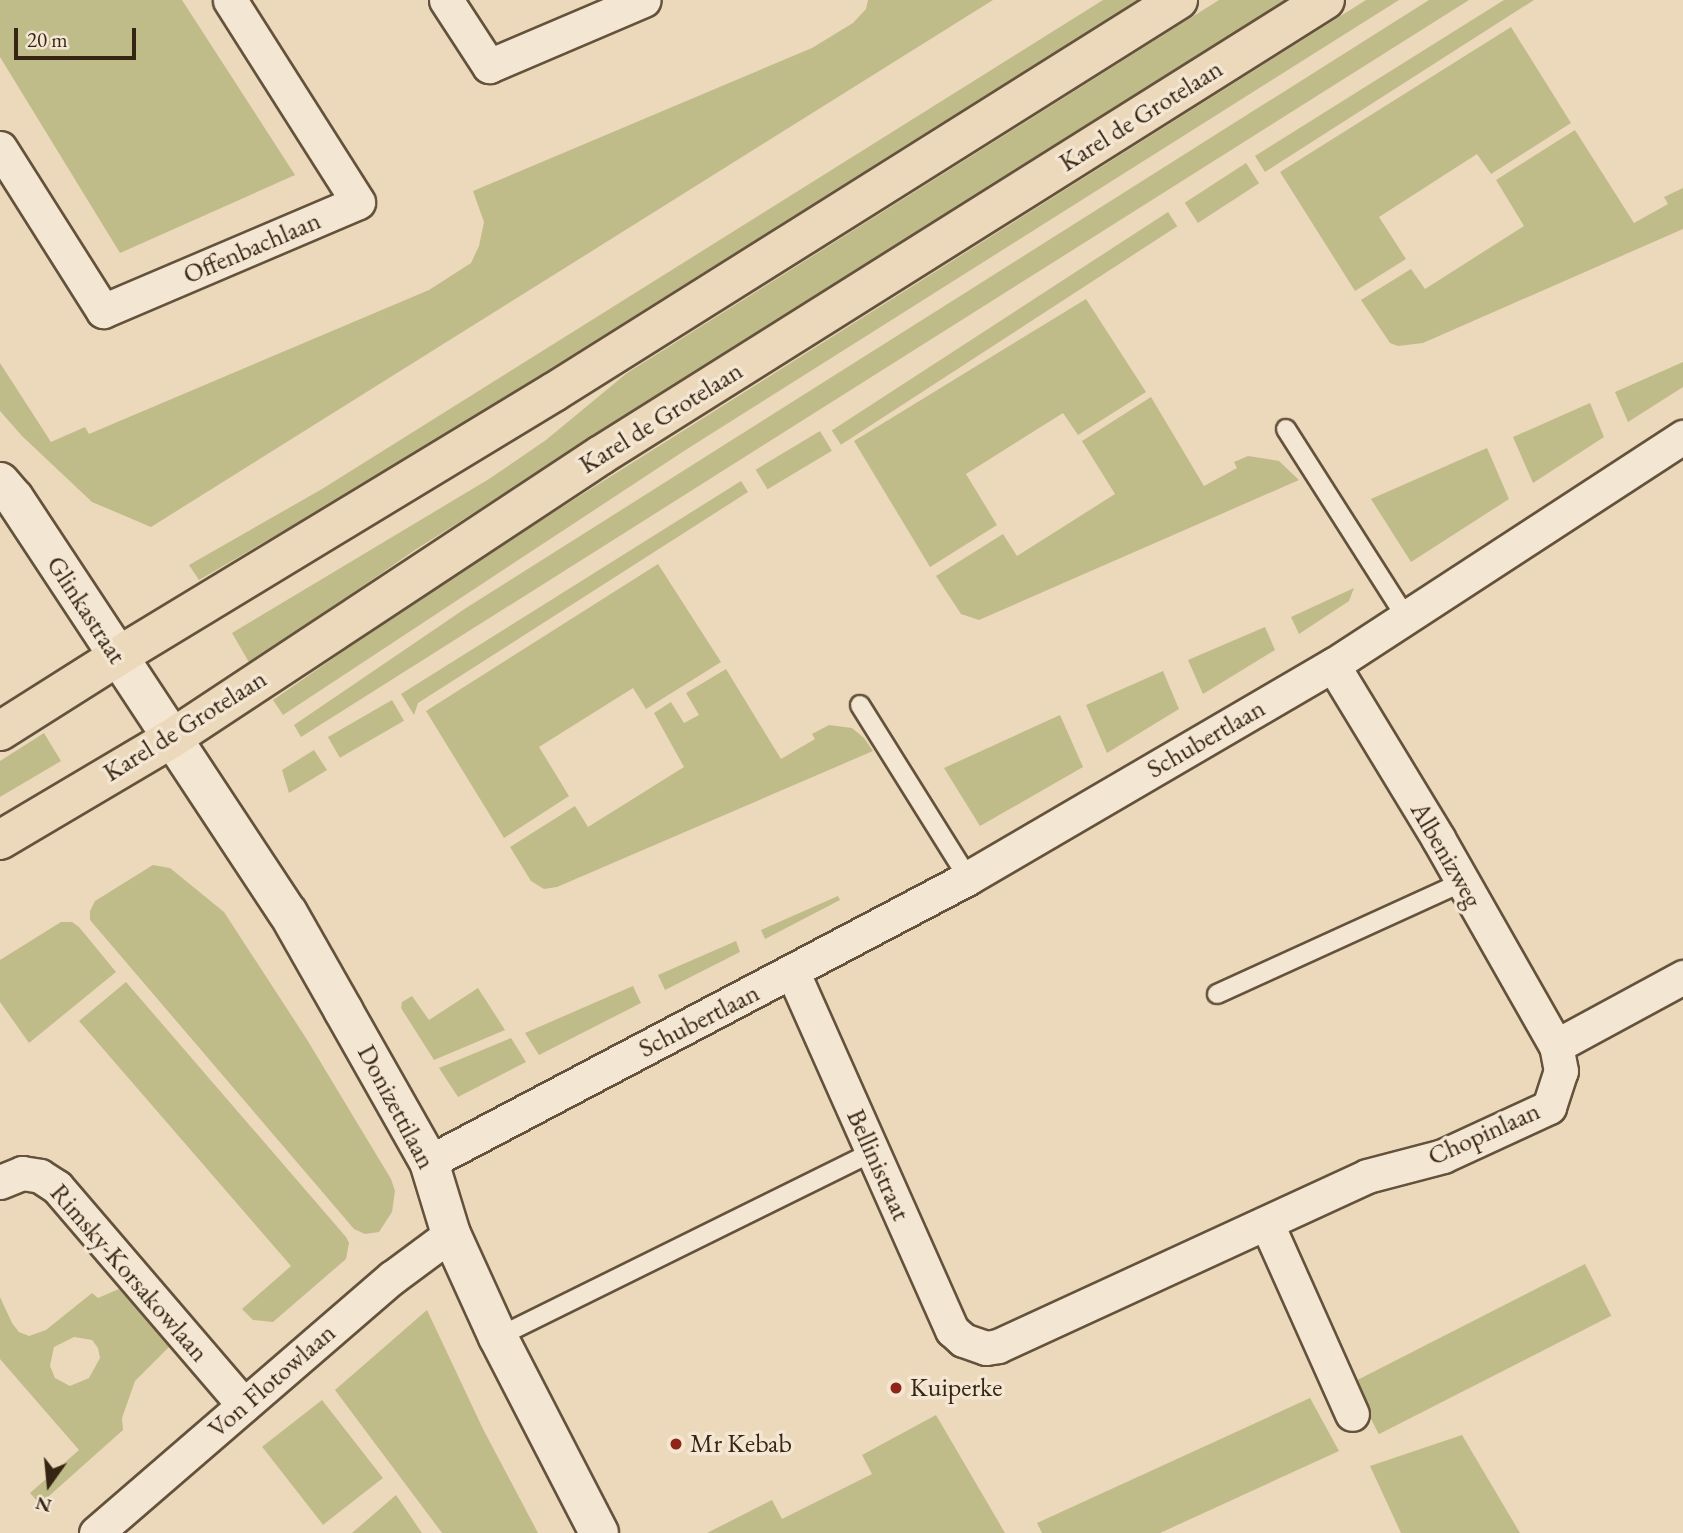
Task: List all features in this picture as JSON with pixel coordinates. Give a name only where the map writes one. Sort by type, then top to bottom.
[{"type":"main road","points":[[0,731],[554,392],[1178,0]]},
{"type":"main road","name":"Karel de Grotelaan","points":[[0,840],[171,739],[601,455],[1325,0]]},
{"type":"street","name":"Offenbachlaan","points":[[0,148],[103,311],[358,202],[230,0]]},
{"type":"street","points":[[446,0],[489,66],[644,0]]},
{"type":"street","name":"Schubertlaan","points":[[429,1161],[793,973],[968,878],[1333,665],[1683,437]]},
{"type":"street","name":"Glinkastraat","points":[[0,482],[14,498],[171,739]]},
{"type":"street","name":"Albenizweg","points":[[1333,665],[1463,882],[1556,1046]]},
{"type":"street","name":"Donizettilaan","points":[[171,739],[288,913],[429,1161],[451,1234],[498,1337],[600,1533]]},
{"type":"street","name":"Bellinistraat","points":[[793,973],[951,1330],[975,1346]]},
{"type":"street","points":[[1556,1046],[1683,977]]},
{"type":"street","name":"Chopinlaan","points":[[975,1346],[998,1346],[1367,1176],[1443,1156],[1549,1107],[1561,1071],[1556,1046]]},
{"type":"street","name":"Rimsky-Korsakowlaan","points":[[0,1182],[22,1173],[40,1176],[57,1187],[244,1405]]},
{"type":"street","points":[[1267,1224],[1352,1414]]},
{"type":"street","name":"Von Flotowlaan","points":[[96,1533],[393,1277],[451,1234]]},
{"type":"lane","points":[[1286,429],[1405,616]]},
{"type":"lane","points":[[860,705],[968,878]]},
{"type":"lane","points":[[1217,994],[1463,882]]},
{"type":"lane","points":[[498,1337],[873,1152]]},
{"type":"shaded area","points":[[0,0],[182,0],[295,175],[120,253],[0,57]]},
{"type":"shaded area","points":[[868,0],[993,0],[151,527],[92,502],[22,436],[0,411],[0,363],[51,442],[85,427],[89,434],[429,290],[471,263],[479,246],[484,222],[473,191],[812,48],[853,23],[866,9]]},
{"type":"shaded area","points":[[1103,0],[1137,0],[399,464],[199,580],[189,565],[322,489]]},
{"type":"shaded area","points":[[1219,0],[1286,0],[415,550],[250,664],[232,633],[489,479],[546,440],[627,373]]},
{"type":"shaded area","points":[[1366,0],[1399,0],[687,449],[283,715],[273,700],[448,579]]},
{"type":"shaded area","points":[[1429,0],[1469,0],[301,737],[294,725],[466,608]]},
{"type":"shaded area","points":[[1504,0],[1534,0],[1265,172],[1255,156]]},
{"type":"shaded area","points":[[1511,27],[1571,123],[1491,174],[1477,154],[1379,217],[1406,259],[1355,291],[1280,172]]},
{"type":"shaded area","points":[[1575,130],[1634,223],[1668,204],[1664,197],[1683,188],[1683,229],[1423,343],[1398,346],[1390,343],[1361,300],[1411,269],[1425,289],[1524,226],[1496,180]]},
{"type":"shaded area","points":[[1246,163],[1259,183],[1198,223],[1185,203]]},
{"type":"shaded area","points":[[1168,212],[1177,226],[841,445],[832,430]]},
{"type":"shaded area","points":[[1086,299],[1146,392],[1078,435],[1063,413],[966,474],[997,525],[930,567],[854,441]]},
{"type":"shaded area","points":[[1683,362],[1683,387],[1628,422],[1615,392]]},
{"type":"shaded area","points":[[1151,397],[1204,486],[1237,468],[1234,462],[1248,456],[1279,461],[1299,480],[979,620],[961,614],[936,576],[1003,534],[1017,556],[1115,494],[1082,441]]},
{"type":"shaded area","points":[[1590,403],[1604,437],[1533,483],[1513,437]]},
{"type":"shaded area","points":[[820,431],[832,451],[768,489],[756,470]]},
{"type":"shaded area","points":[[1487,448],[1509,499],[1411,562],[1371,499]]},
{"type":"shaded area","points":[[741,481],[748,492],[418,703],[414,715],[401,694]]},
{"type":"shaded area","points":[[658,564],[721,662],[646,709],[633,688],[539,747],[569,796],[504,838],[426,711]]},
{"type":"shaded area","points":[[1354,588],[1349,601],[1299,634],[1291,617]]},
{"type":"shaded area","points":[[1265,627],[1275,650],[1203,694],[1188,660]]},
{"type":"shaded area","points":[[726,669],[781,759],[815,739],[812,734],[829,725],[852,728],[864,738],[873,751],[557,887],[544,889],[531,881],[510,847],[575,806],[588,827],[684,767],[654,713],[671,702],[684,723],[699,715],[686,693]]},
{"type":"shaded area","points":[[1163,671],[1179,709],[1107,753],[1086,705]]},
{"type":"shaded area","points":[[392,700],[404,721],[340,758],[328,737]]},
{"type":"shaded area","points":[[1060,715],[1083,767],[980,826],[944,768]]},
{"type":"shaded area","points":[[44,733],[61,761],[0,797],[0,761]]},
{"type":"shaded area","points":[[314,750],[327,770],[289,793],[282,770]]},
{"type":"shaded area","points":[[153,865],[170,868],[224,912],[306,1038],[391,1179],[395,1191],[392,1212],[379,1232],[365,1234],[354,1229],[90,920],[90,911],[95,901]]},
{"type":"shaded area","points":[[838,896],[840,900],[765,939],[761,930]]},
{"type":"shaded area","points":[[61,922],[72,922],[79,927],[116,972],[29,1043],[0,1002],[0,960]]},
{"type":"shaded area","points":[[736,941],[740,952],[665,990],[658,975]]},
{"type":"shaded area","points":[[126,982],[349,1243],[346,1259],[273,1322],[253,1320],[242,1309],[291,1266],[79,1021]]},
{"type":"shaded area","points":[[633,986],[641,1003],[539,1055],[525,1033]]},
{"type":"shaded area","points":[[478,988],[505,1030],[434,1060],[401,1008],[402,1002],[412,996],[429,1020]]},
{"type":"shaded area","points":[[511,1038],[526,1062],[458,1097],[439,1068]]},
{"type":"shaded area","points":[[1585,1264],[1611,1316],[1379,1434],[1352,1382]]},
{"type":"shaded area","points":[[119,1289],[169,1347],[135,1381],[122,1418],[123,1430],[40,1504],[30,1493],[79,1450],[0,1359],[0,1297],[12,1323],[19,1332],[29,1336],[46,1330],[92,1293],[98,1298]],"holes":[[[74,1337],[92,1340],[98,1348],[100,1358],[89,1378],[70,1386],[55,1378],[50,1366],[54,1347]]]},
{"type":"shaded area","points":[[427,1310],[483,1429],[538,1533],[442,1533],[335,1390]]},
{"type":"shaded area","points":[[1310,1398],[1339,1451],[1160,1533],[1042,1533],[1037,1523]]},
{"type":"shaded area","points":[[322,1400],[383,1478],[323,1525],[262,1447]]},
{"type":"shaded area","points":[[936,1415],[1005,1533],[707,1533],[772,1500],[782,1519],[872,1474],[862,1455]]},
{"type":"shaded area","points":[[1462,1435],[1520,1533],[1401,1533],[1370,1466]]},
{"type":"shaded area","points":[[396,1495],[422,1533],[352,1533]]},
{"type":"place","name":"Kuiperke","points":[[896,1388]]},
{"type":"place","name":"Mr Kebab","points":[[676,1444]]}]
